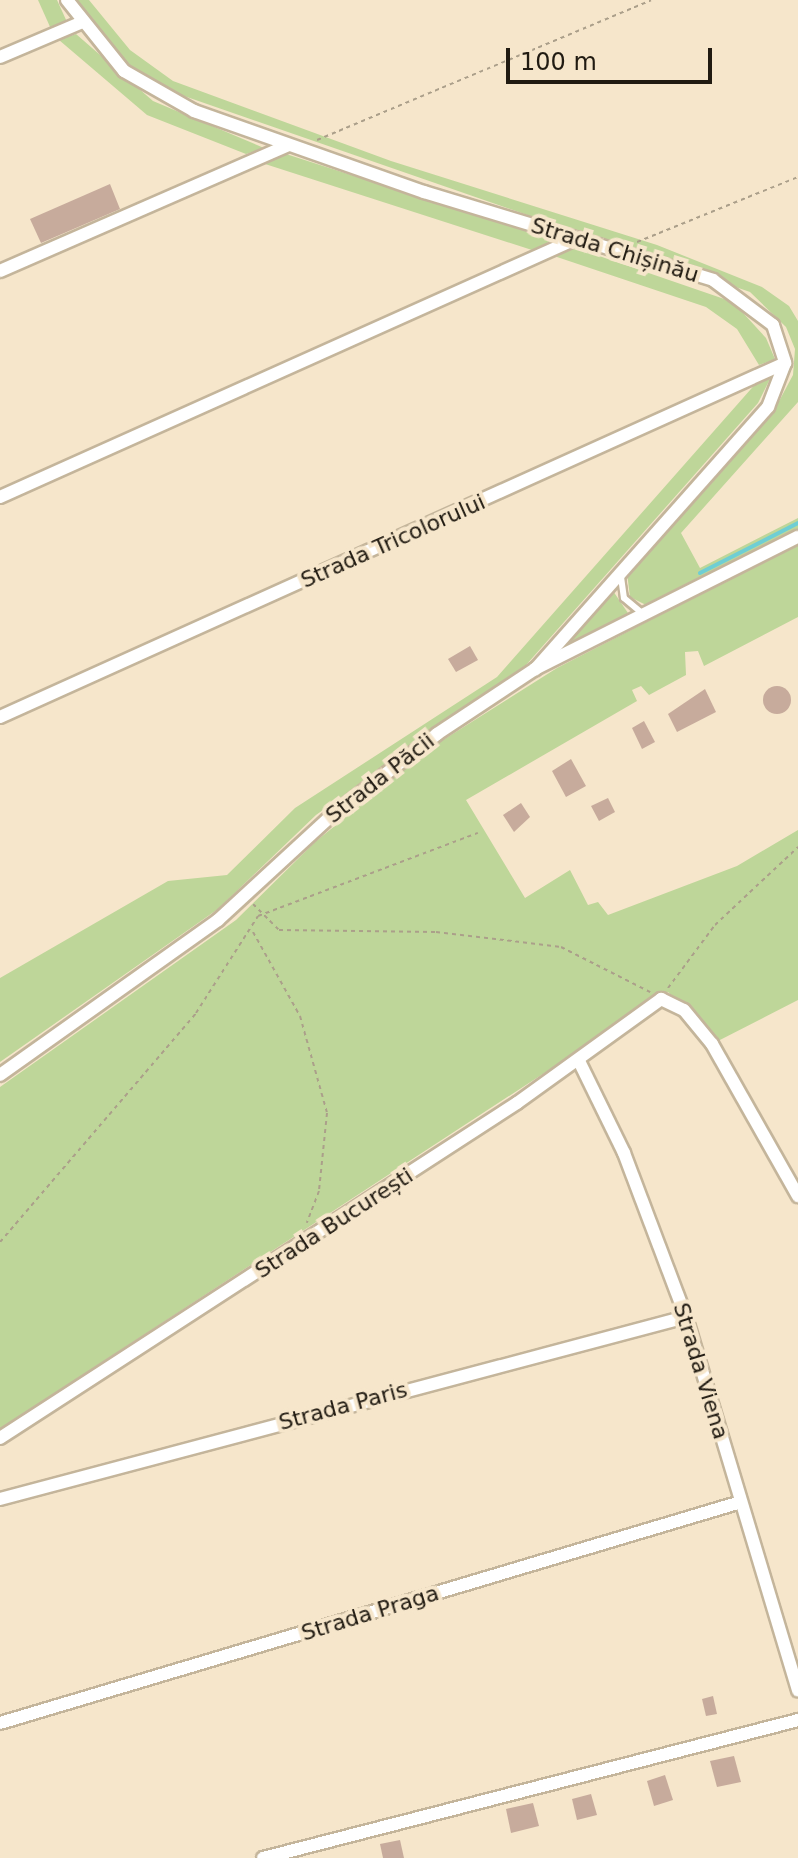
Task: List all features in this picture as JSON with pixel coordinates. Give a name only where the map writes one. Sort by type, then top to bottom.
[{"type":"street","name":"Strada Chișinău","points":[[67,0],[80,23],[144,84],[293,147],[617,250],[735,292],[773,325],[785,363]]},
{"type":"street","points":[[0,57],[80,23]]},
{"type":"street","points":[[0,271],[293,147]]},
{"type":"street","points":[[0,497],[578,238]]},
{"type":"street","points":[[535,669],[623,566],[768,407],[785,363]]},
{"type":"street","name":"Strada Tricolorului","points":[[0,717],[785,363]]},
{"type":"street","name":"Strada Păcii","points":[[0,1075],[130,987],[248,892],[387,771],[535,669],[798,537]]},
{"type":"street","points":[[661,999],[684,1010],[712,1044],[798,1196]]},
{"type":"street","name":"Strada București","points":[[0,1438],[579,1061],[661,999]]},
{"type":"street","name":"Strada Viena","points":[[579,1061],[624,1153],[686,1317],[798,1691]]},
{"type":"street","name":"Strada Paris","points":[[0,1499],[686,1317]]},
{"type":"street","name":"Strada Praga","points":[[0,1723],[741,1502]]},
{"type":"street","points":[[263,1858],[798,1720]]},
{"type":"lane","points":[[623,566],[624,598],[645,615]]},
{"type":"path","points":[[293,147],[651,0]]},
{"type":"path","points":[[617,250],[798,177]]},
{"type":"path","points":[[258,916],[478,833]]},
{"type":"path","points":[[248,892],[258,916],[279,930],[436,932],[561,947],[661,999],[715,925],[798,847]]},
{"type":"path","points":[[0,1242],[196,1013],[253,931],[258,916]]},
{"type":"path","points":[[253,931],[300,1016],[327,1113],[319,1191],[296,1247]]},
{"type":"green space","points":[[38,0],[57,0],[67,22],[51,29]]},
{"type":"green space","points":[[76,0],[89,0],[130,50],[173,81],[391,161],[657,245],[762,287],[789,306],[798,321],[798,402],[681,533],[700,568],[798,518],[798,530],[650,607],[630,597],[627,573],[777,405],[793,375],[795,349],[786,327],[750,292],[161,88],[113,54]]},
{"type":"green space","points":[[76,34],[153,101],[264,148],[246,154],[147,115],[59,40]]},
{"type":"green space","points":[[286,154],[553,240],[532,250],[262,163]]},
{"type":"green space","points":[[573,247],[733,302],[766,338],[775,359],[759,365],[737,329],[706,307],[554,256]]},
{"type":"green space","points":[[771,377],[758,403],[526,665],[316,815],[218,909],[0,1062],[0,978],[168,881],[227,875],[295,808],[497,677],[758,381]]},
{"type":"green space","points":[[798,544],[798,617],[704,666],[698,651],[685,652],[686,675],[649,695],[641,686],[632,690],[637,701],[466,800],[525,898],[570,870],[588,905],[598,902],[608,915],[737,866],[798,830],[798,1000],[716,1042],[668,992],[0,1429],[0,1087],[236,920],[315,842],[432,747],[557,668]]},
{"type":"green space","points":[[611,588],[630,616],[572,648],[566,640]]},
{"type":"building","points":[[110,184],[120,209],[41,243],[30,219]]},
{"type":"building","points":[[470,646],[478,660],[456,672],[448,659]]},
{"type":"building","points":[[777,686],[787,690],[791,700],[787,710],[777,714],[767,710],[763,700],[767,690]]},
{"type":"building","points":[[705,689],[716,712],[677,732],[668,714]]},
{"type":"building","points":[[644,721],[655,742],[642,749],[632,728]]},
{"type":"building","points":[[571,759],[586,786],[566,797],[552,771]]},
{"type":"building","points":[[608,798],[615,812],[599,821],[591,806]]},
{"type":"building","points":[[521,803],[530,817],[514,832],[503,815]]},
{"type":"building","points":[[713,1696],[717,1714],[706,1716],[702,1699]]},
{"type":"building","points":[[734,1756],[741,1782],[717,1787],[710,1761]]},
{"type":"building","points":[[665,1775],[673,1800],[654,1806],[647,1781]]},
{"type":"building","points":[[591,1794],[597,1815],[577,1820],[572,1799]]},
{"type":"building","points":[[533,1803],[539,1826],[511,1833],[506,1809]]},
{"type":"building","points":[[400,1840],[404,1858],[383,1858],[380,1844]]},
{"type":"waterway","points":[[700,573],[798,523]]}]
